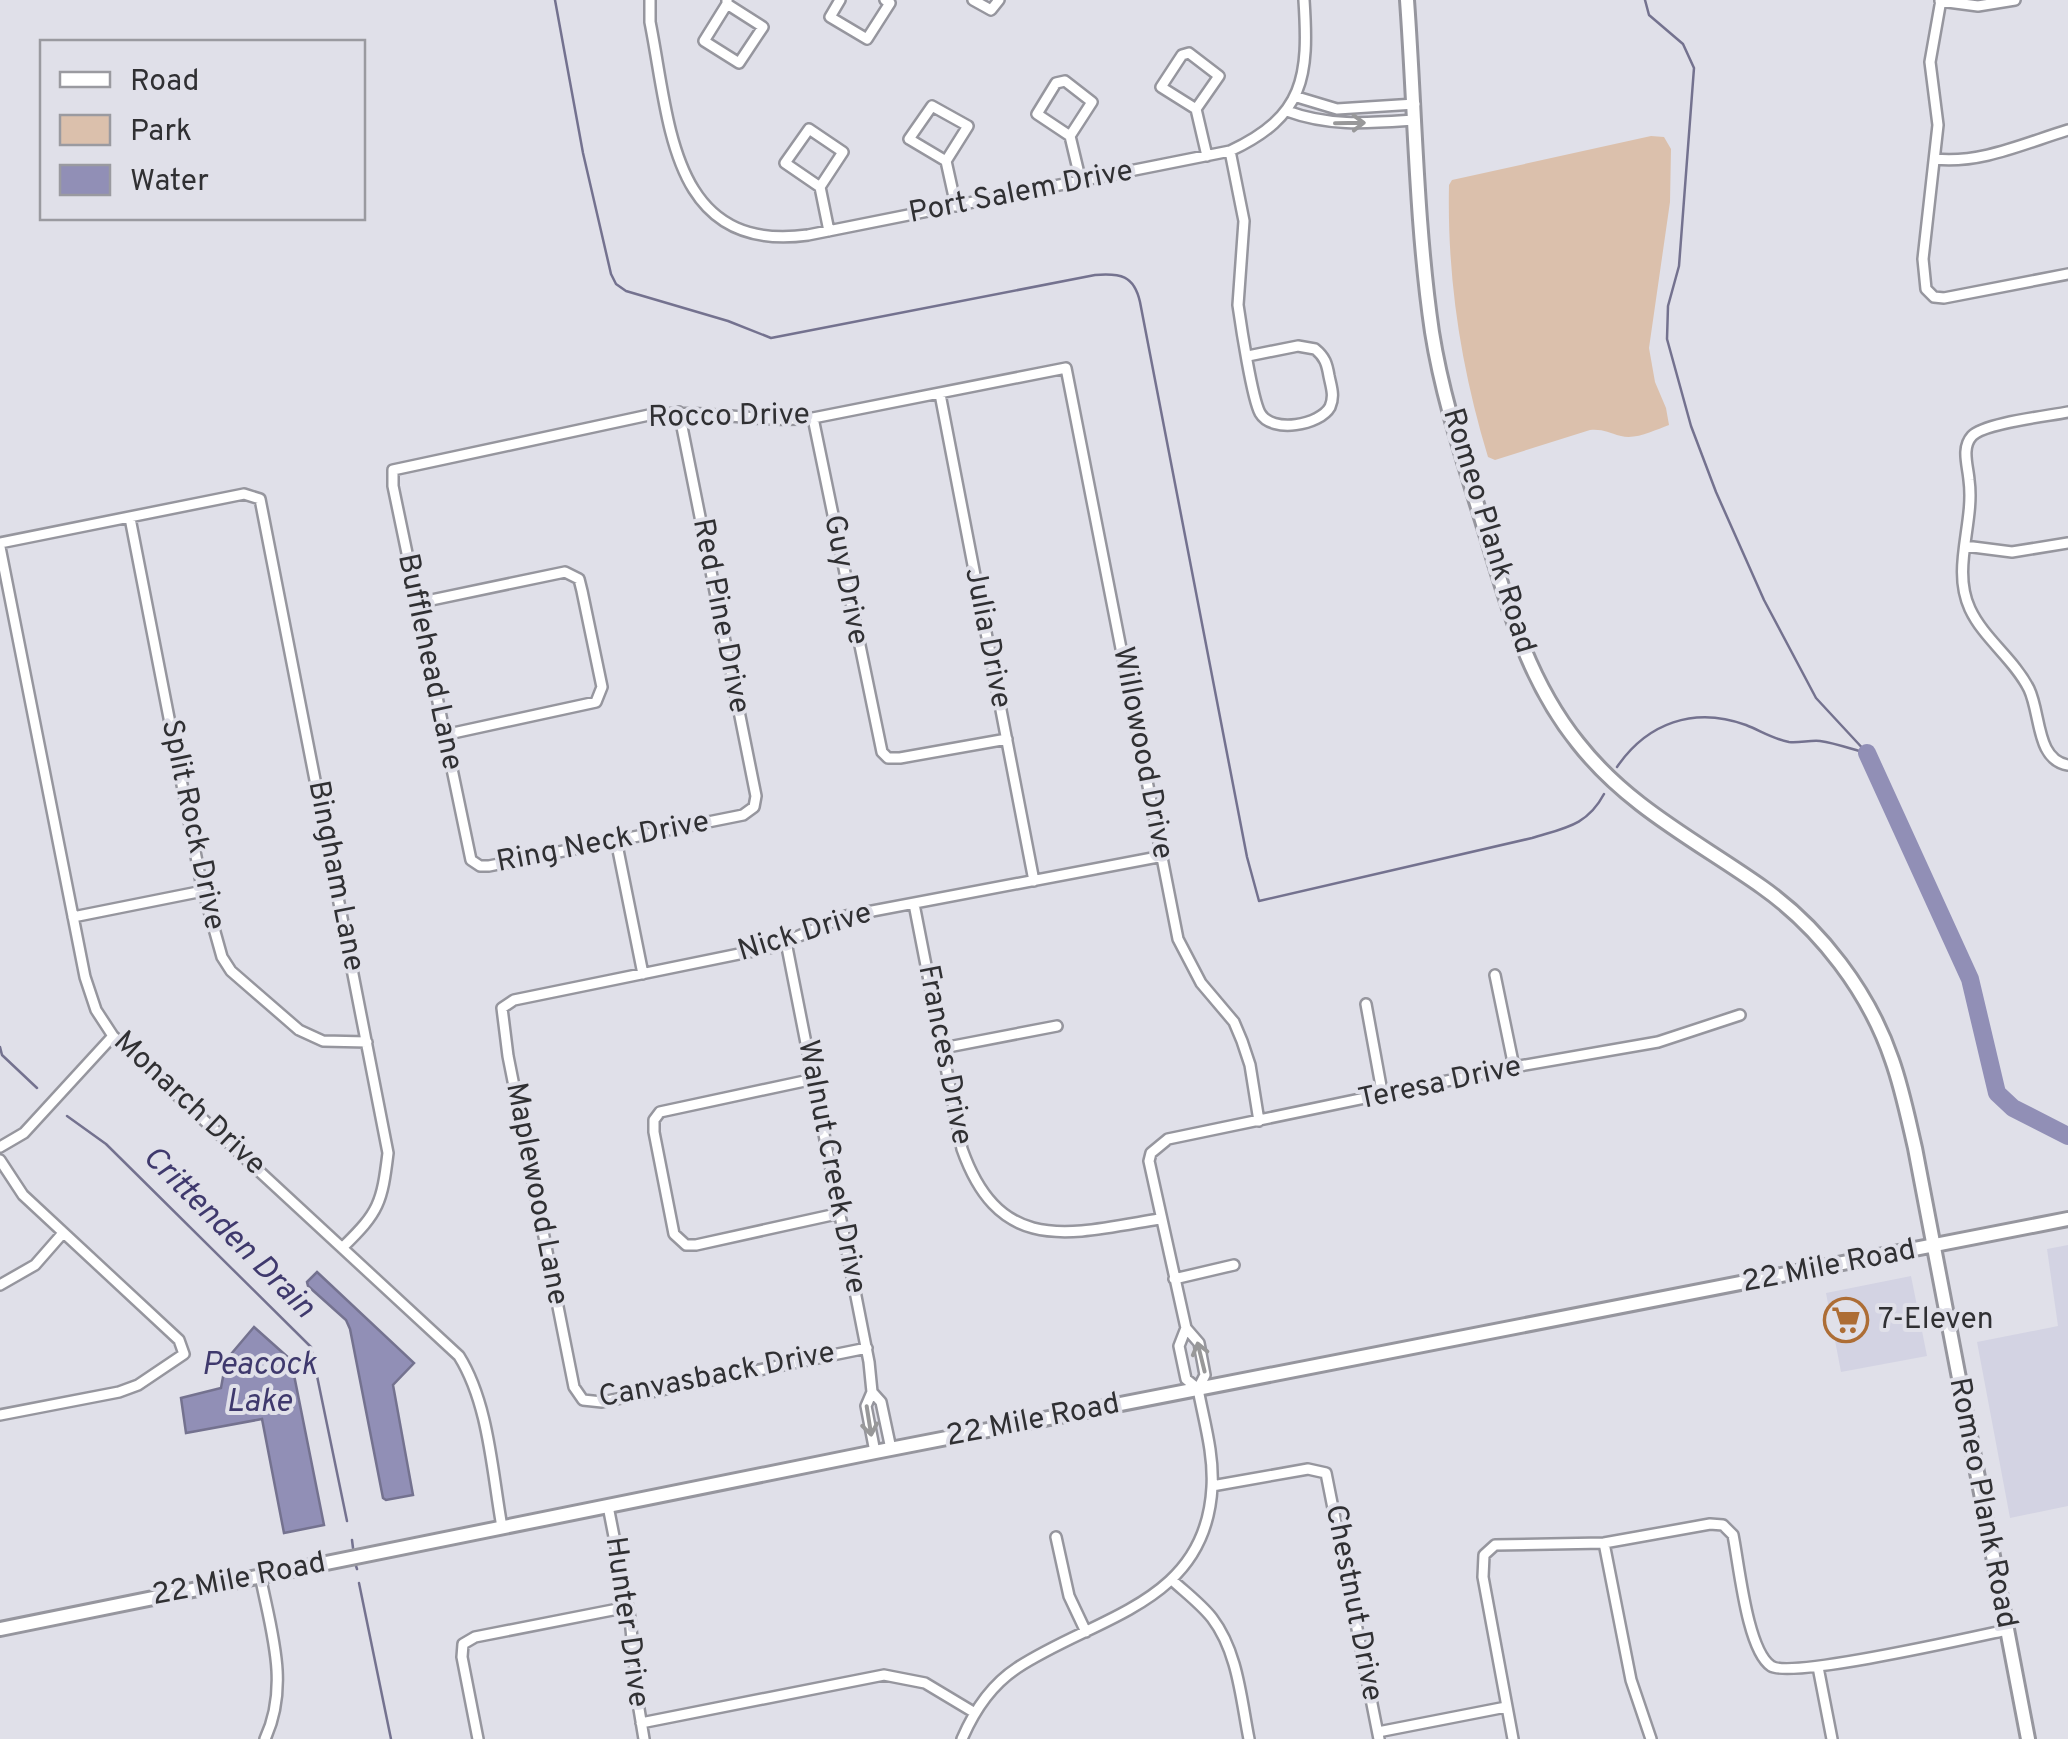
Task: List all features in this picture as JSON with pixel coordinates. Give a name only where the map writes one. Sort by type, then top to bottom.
[{"type":"street","name":"Port Salem Drive","points":[[650,0],[650,22],[672,128],[682,172],[690,188],[704,206],[728,224],[770,238],[829,231],[1230,151],[1265,133],[1297,98]]},
{"type":"street","points":[[840,0],[830,16],[867,39],[890,3],[885,0]]},
{"type":"street","points":[[972,0],[991,10],[999,0]]},
{"type":"street","points":[[1304,0],[1307,47],[1305,73],[1297,98],[1337,109],[1414,104]]},
{"type":"street","name":"Romeo Plank Road","points":[[1407,0],[1429,304],[1438,366],[1503,592],[1527,660],[1559,718],[1616,786],[1672,829],[1780,901],[1830,950],[1884,1038],[1915,1148],[2028,1739]]},
{"type":"street","points":[[2015,0],[1978,6],[1941,0],[1930,62],[1937,115],[1924,284],[1931,296],[1944,298],[2068,274]]},
{"type":"street","points":[[727,2],[763,27],[739,63],[704,41],[727,2]]},
{"type":"street","points":[[1196,109],[1219,76],[1189,54],[1182,55],[1161,87],[1196,109],[1207,156]]},
{"type":"street","points":[[1070,136],[1092,102],[1065,81],[1056,83],[1037,114],[1070,136],[1082,182]]},
{"type":"street","points":[[946,161],[909,139],[932,106],[968,126],[946,161],[956,206]]},
{"type":"street","points":[[1287,111],[1340,124],[1415,120]]},
{"type":"street","points":[[820,187],[843,152],[808,129],[786,164],[820,187],[829,231]]},
{"type":"street","points":[[1934,158],[1954,160],[2014,149],[2068,130]]},
{"type":"street","points":[[1230,151],[1244,220],[1238,305],[1248,356],[1259,412],[1278,425],[1312,420],[1325,413],[1332,402],[1332,392],[1326,362],[1315,349],[1306,346],[1248,356]]},
{"type":"street","name":"Rocco Drive","points":[[394,470],[679,412],[813,418],[1066,368]]},
{"type":"street","name":"Willowood Drive","points":[[1066,368],[1178,939],[1201,983],[1234,1022],[1250,1064],[1259,1121]]},
{"type":"street","name":"Julia Drive","points":[[940,394],[1034,881]]},
{"type":"street","name":"Red Pine Drive","points":[[679,412],[756,796],[754,807],[743,815]]},
{"type":"street","points":[[2068,412],[1982,430],[1968,441],[1965,452],[1971,508],[1962,579],[1968,606],[2024,680],[2038,710],[2051,759],[2068,765]]},
{"type":"street","name":"Guy Drive","points":[[813,418],[878,742],[888,758],[900,758],[1007,739]]},
{"type":"street","name":"Bufflehead Lane","points":[[394,470],[392,486],[468,854]]},
{"type":"street","name":"Bingham Lane","points":[[130,518],[244,494],[260,500],[264,512],[388,1153],[384,1186],[371,1219],[343,1247]]},
{"type":"street","points":[[0,545],[130,518]]},
{"type":"street","name":"Split Rock Drive","points":[[130,518],[214,939],[231,971],[299,1030],[322,1041],[367,1042]]},
{"type":"street","points":[[1965,546],[2012,552],[2068,543]]},
{"type":"street","name":"Monarch Drive","points":[[0,545],[85,977],[96,1010],[114,1036],[446,1343],[470,1373],[480,1406],[502,1527]]},
{"type":"street","points":[[417,603],[558,573],[574,575],[581,584],[602,688],[596,702],[444,735]]},
{"type":"street","name":"Ring Neck Drive","points":[[468,854],[474,864],[488,866],[743,815]]},
{"type":"street","points":[[616,840],[643,974]]},
{"type":"street","name":"Nick Drive","points":[[508,1002],[786,942],[846,916],[1163,856]]},
{"type":"street","points":[[73,917],[203,891]]},
{"type":"street","name":"Frances Drive","points":[[914,904],[962,1149],[972,1179],[987,1200],[1028,1227],[1051,1232],[1074,1233],[1160,1219]]},
{"type":"street","name":"Walnut Creek Drive","points":[[786,942],[866,1348],[872,1392],[866,1406],[875,1452]]},
{"type":"street","points":[[1496,975],[1514,1067]]},
{"type":"street","name":"Maplewood Lane","points":[[508,1002],[500,1012],[501,1018],[574,1387]]},
{"type":"street","points":[[1366,1004],[1382,1097]]},
{"type":"street","name":"Teresa Drive","points":[[1160,1219],[1149,1161],[1151,1153],[1168,1139],[1514,1067],[1658,1042],[1740,1015]]},
{"type":"street","points":[[942,1048],[1058,1026]]},
{"type":"street","points":[[0,1147],[24,1134],[114,1036]]},
{"type":"street","points":[[814,1079],[660,1112],[654,1120],[654,1132],[674,1234],[686,1244],[841,1213]]},
{"type":"street","points":[[0,1160],[23,1196],[179,1340],[184,1354],[138,1385],[120,1392],[0,1415]]},
{"type":"street","points":[[962,1739],[993,1688],[1016,1669],[1134,1609],[1172,1580],[1202,1533],[1212,1486],[1198,1389],[1205,1375],[1199,1343],[1186,1328],[1160,1219]]},
{"type":"street","name":"22 Mile Road","points":[[0,1628],[2068,1219]]},
{"type":"street","points":[[0,1286],[34,1265],[63,1232]]},
{"type":"street","points":[[1174,1280],[1234,1264]]},
{"type":"street","points":[[1186,1328],[1180,1346],[1186,1379],[1198,1389]]},
{"type":"street","name":"Canvasback Drive","points":[[574,1387],[582,1400],[602,1402],[866,1348]]},
{"type":"street","name":"Walnut Creek Drive","points":[[872,1392],[881,1402],[891,1449]]},
{"type":"street","name":"Chestnut Drive","points":[[1212,1486],[1308,1469],[1322,1470],[1329,1478],[1379,1736]]},
{"type":"street","name":"Hunter Drive","points":[[608,1506],[628,1607],[644,1739]]},
{"type":"street","points":[[1513,1739],[1485,1597],[1482,1562],[1488,1550],[1505,1544],[1604,1544],[1710,1524],[1724,1525],[1732,1535],[1750,1624],[1768,1663],[1785,1670],[2007,1630]]},
{"type":"street","points":[[1056,1537],[1069,1596],[1086,1632]]},
{"type":"street","points":[[1604,1544],[1631,1680],[1651,1739]]},
{"type":"street","points":[[260,1576],[279,1677],[276,1708],[265,1739]]},
{"type":"street","points":[[1172,1580],[1209,1614],[1225,1639],[1249,1739]]},
{"type":"street","points":[[478,1739],[462,1657],[464,1644],[476,1637],[628,1607]]},
{"type":"street","points":[[1818,1667],[1832,1739]]},
{"type":"street","points":[[641,1722],[884,1675],[925,1683],[975,1713]]},
{"type":"street","points":[[1379,1736],[1506,1708]]},
{"type":"shaded area","points":[[2068,1245],[2068,1506],[2010,1518],[1977,1342],[2058,1326],[2047,1249]]},
{"type":"shaded area","points":[[1911,1276],[1927,1356],[1841,1372],[1826,1293]]},
{"type":"green space","points":[[1651,136],[1664,137],[1671,149],[1670,202],[1649,348],[1669,425],[1633,437],[1590,430],[1495,460],[1488,457],[1458,323],[1450,255],[1449,185],[1452,180]]},
{"type":"water","points":[[317,1272],[414,1363],[393,1385],[413,1495],[383,1498],[350,1329],[346,1320],[308,1286],[307,1282]]},
{"type":"water","name":"Peacock Lake","points":[[254,1327],[291,1360],[324,1525],[284,1533],[262,1419],[186,1433],[181,1398],[221,1388],[226,1360]]},
{"type":"waterway","points":[[555,0],[583,153],[611,274],[626,291],[771,338],[1095,275],[1119,276],[1134,286],[1259,901],[1532,838],[1574,824],[1590,813],[1604,794]]},
{"type":"waterway","points":[[1645,0],[1649,15],[1683,44],[1694,68],[1679,266],[1668,306],[1667,339],[1691,426],[1764,600],[1816,698],[1867,753]]},
{"type":"waterway","points":[[1617,767],[1642,739],[1657,729],[1690,718],[1727,720],[1783,741],[1820,741],[1866,753]]},
{"type":"waterway","points":[[1867,753],[1970,979],[1997,1093],[2013,1108],[2068,1136]]},
{"type":"waterway","name":"Crittenden Drain","points":[[0,1047],[2,1055],[37,1088]]},
{"type":"waterway","name":"Crittenden Drain","points":[[67,1116],[106,1144],[311,1347],[347,1521]]},
{"type":"waterway","name":"Crittenden Drain","points":[[352,1540],[353,1548]]},
{"type":"waterway","name":"Crittenden Drain","points":[[359,1583],[391,1739]]},
{"type":"place","name":"7-Eleven","points":[[1846,1320]]}]
